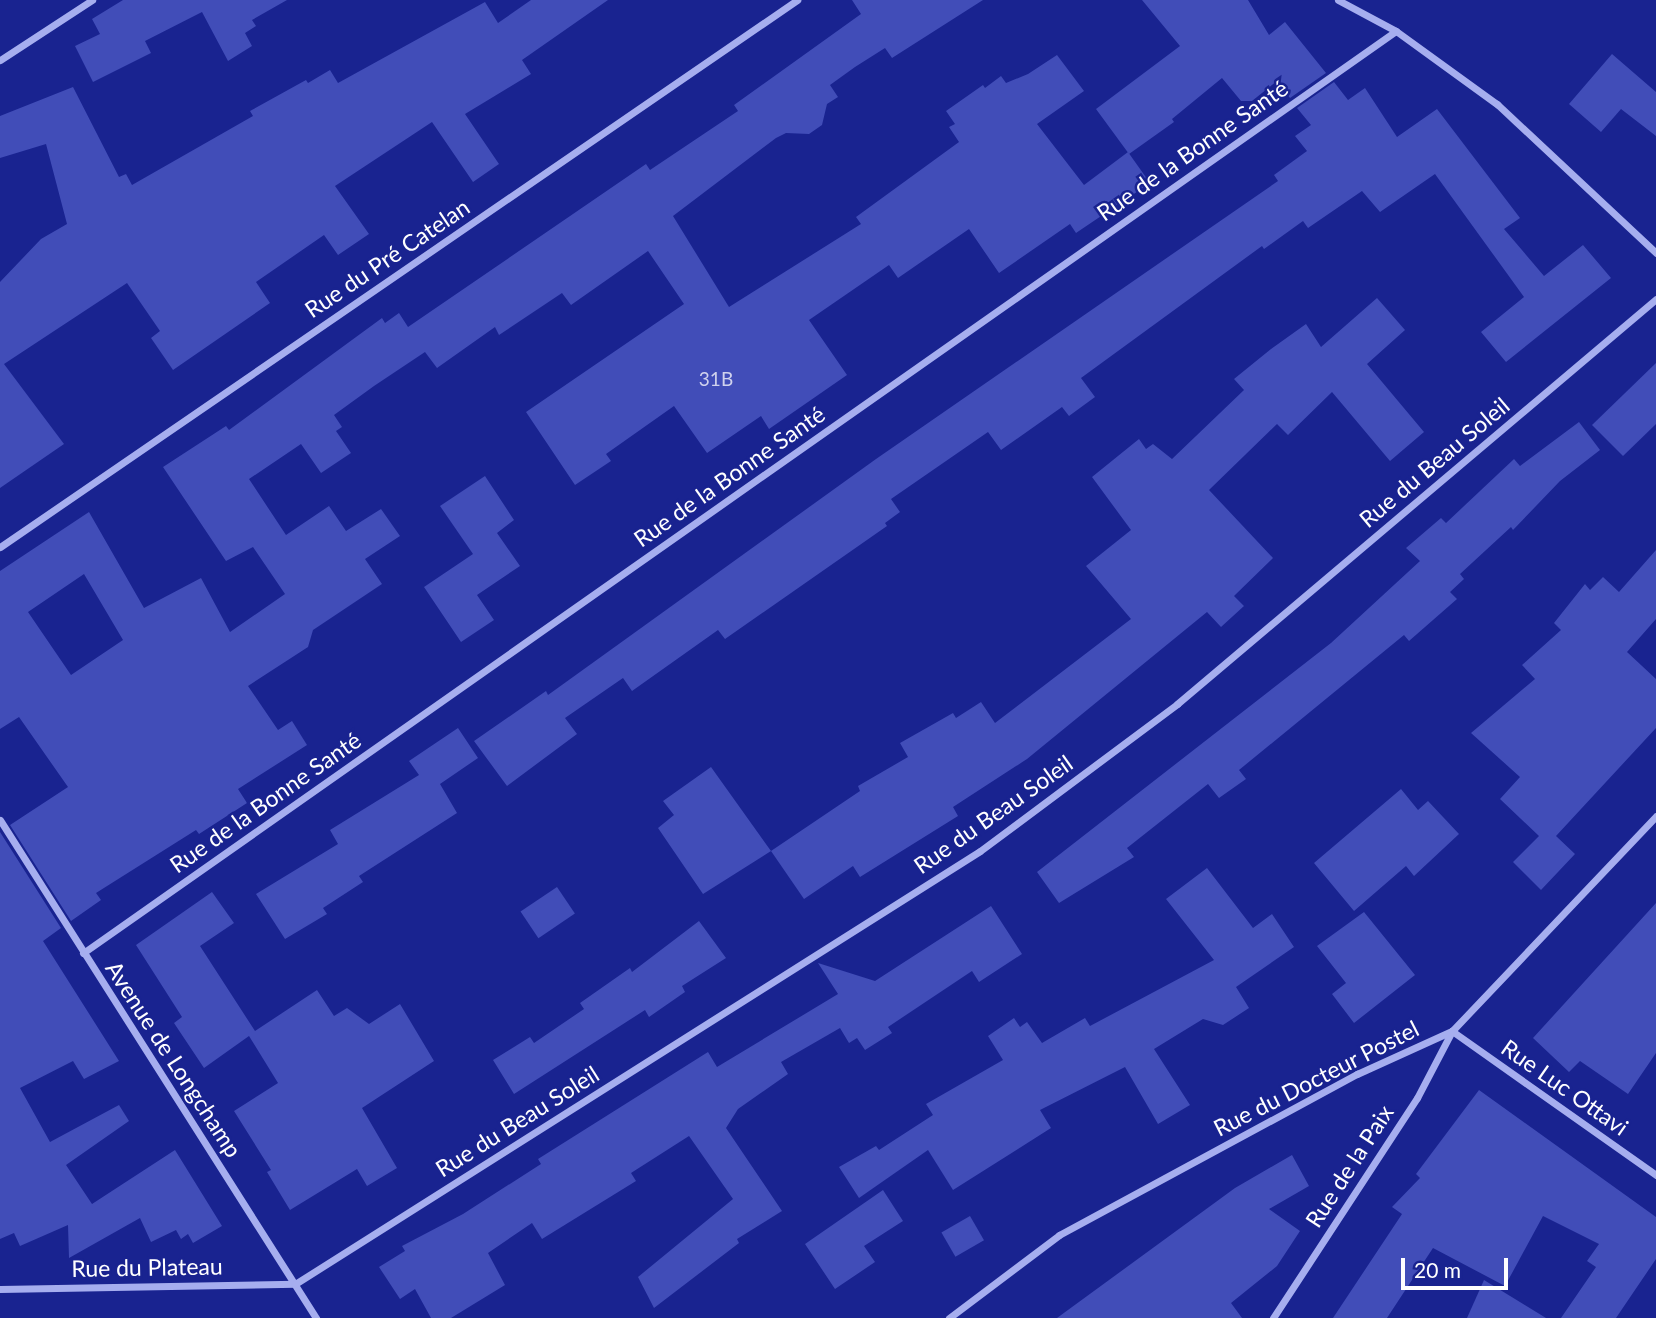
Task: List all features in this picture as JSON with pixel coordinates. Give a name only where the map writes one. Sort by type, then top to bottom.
[{"type":"street","points":[[0,60],[92,0]]},
{"type":"street","name":"Rue du Pré Catelan","points":[[0,547],[797,0]]},
{"type":"street","points":[[1338,0],[1396,31],[1497,104],[1656,253]]},
{"type":"street","name":"Rue de la Bonne Santé","points":[[83,953],[1396,31]]},
{"type":"street","name":"Rue du Beau Soleil","points":[[295,1284],[980,851],[1177,704],[1656,299]]},
{"type":"street","name":"Rue du Docteur Postel","points":[[949,1318],[1059,1235],[1357,1074],[1452,1031],[1656,816]]},
{"type":"street","name":"Avenue de Longchamp","points":[[0,820],[316,1318]]},
{"type":"street","name":"Rue Luc Ottavi","points":[[1452,1031],[1656,1175]]},
{"type":"street","name":"Rue de la Paix","points":[[1273,1318],[1417,1098],[1452,1031]]},
{"type":"street","name":"Rue du Plateau","points":[[0,1289],[295,1284]]},
{"type":"building","points":[[123,0],[287,0],[252,20],[256,26],[245,33],[252,46],[228,61],[202,12],[145,41],[151,53],[93,82],[75,46],[100,34],[92,19]]},
{"type":"building","points":[[531,0],[608,0],[522,60],[531,74],[465,114],[499,164],[473,182],[432,122],[335,186],[369,234],[338,255],[324,235],[256,282],[270,303],[173,370],[151,338],[160,331],[127,283],[4,364],[64,444],[0,488],[0,282],[41,239],[67,224],[46,144],[0,158],[0,116],[73,87],[119,177],[126,174],[132,185],[253,116],[250,111],[306,80],[308,83],[330,70],[338,83],[485,2],[498,23]]},
{"type":"building","points":[[852,0],[983,0],[892,58],[885,48],[855,67],[830,85],[838,97],[827,104],[822,125],[809,134],[786,133],[776,138],[673,216],[729,307],[861,224],[856,217],[959,142],[949,127],[955,124],[946,111],[983,85],[985,88],[1001,76],[1006,83],[1028,74],[1057,55],[1084,91],[1037,124],[1084,185],[1128,152],[1150,183],[1076,233],[1070,224],[999,273],[969,229],[898,278],[889,265],[809,320],[847,375],[769,429],[761,416],[707,453],[674,406],[606,454],[611,461],[575,485],[526,412],[684,304],[648,251],[571,305],[562,293],[499,335],[495,327],[437,368],[425,352],[374,386],[334,415],[342,427],[336,431],[351,453],[321,473],[301,444],[249,479],[286,535],[329,506],[346,531],[381,509],[400,536],[365,559],[382,584],[313,630],[308,647],[248,686],[278,730],[292,721],[307,745],[238,789],[247,803],[199,834],[196,830],[96,893],[101,900],[71,921],[10,825],[68,787],[19,717],[0,729],[0,571],[89,512],[144,608],[201,578],[230,632],[285,594],[253,547],[226,561],[163,467],[226,426],[229,430],[382,318],[385,323],[399,313],[408,327],[646,164],[650,170],[738,111],[734,105],[861,14]],"holes":[[[84,574],[123,640],[71,675],[28,612]]]},
{"type":"building","points":[[1142,0],[1248,0],[1269,35],[1285,22],[1326,73],[1290,98],[1277,81],[1252,101],[1241,101],[1222,78],[1172,119],[1174,122],[1129,154],[1096,109],[1180,46]]},
{"type":"building","points":[[1612,54],[1656,92],[1656,136],[1621,109],[1601,132],[1569,104]]},
{"type":"building","points":[[1334,82],[1348,100],[1365,88],[1397,137],[1437,109],[1520,218],[1504,229],[1544,276],[1583,245],[1611,278],[1506,362],[1481,332],[1524,297],[1435,174],[1380,212],[1362,191],[1308,228],[1303,221],[1264,249],[1262,246],[1081,378],[1095,397],[1069,416],[1062,407],[1001,450],[988,432],[891,499],[900,512],[885,523],[887,526],[725,639],[718,630],[632,691],[623,678],[565,718],[577,734],[507,786],[474,741],[546,691],[548,695],[876,459],[1278,181],[1274,175],[1307,151],[1295,136],[1311,125],[1297,108]]},
{"type":"building","points":[[1377,298],[1405,330],[1367,364],[1424,432],[1390,461],[1332,392],[1288,435],[1277,424],[1209,490],[1273,558],[1234,596],[1244,606],[1221,627],[1207,612],[1027,759],[953,807],[958,816],[860,877],[853,866],[804,899],[771,851],[860,791],[858,786],[908,757],[900,743],[953,713],[956,718],[981,702],[995,723],[1131,619],[1086,566],[1131,530],[1092,477],[1139,439],[1146,449],[1153,444],[1172,459],[1244,390],[1234,379],[1271,349],[1306,324],[1321,347]]},
{"type":"building","points":[[1656,363],[1656,424],[1623,456],[1592,425]]},
{"type":"building","points":[[1579,422],[1600,450],[1560,481],[1513,530],[1511,527],[1460,574],[1464,579],[1450,592],[1457,599],[1409,641],[1404,635],[1239,770],[1246,779],[1219,798],[1208,784],[1127,848],[1134,857],[1059,903],[1037,872],[1331,643],[1420,561],[1406,548],[1441,518],[1446,523],[1514,459],[1520,466]]},
{"type":"building","points":[[485,476],[514,520],[497,533],[520,566],[477,595],[494,620],[461,642],[424,587],[473,554],[440,506]]},
{"type":"building","points":[[1656,550],[1656,619],[1627,652],[1656,679],[1656,728],[1556,836],[1575,854],[1541,890],[1513,862],[1539,836],[1500,799],[1520,777],[1471,733],[1535,679],[1522,665],[1561,630],[1554,623],[1585,584],[1590,590],[1603,577],[1619,592]]},
{"type":"building","points":[[458,728],[478,758],[440,784],[457,813],[359,876],[363,882],[323,908],[327,914],[285,939],[256,894],[338,844],[330,830],[419,775],[409,761]]},
{"type":"building","points":[[711,767],[771,851],[703,894],[658,828],[674,815],[663,801]]},
{"type":"building","points":[[1401,789],[1418,810],[1428,801],[1459,834],[1414,876],[1406,866],[1354,911],[1314,863]]},
{"type":"building","points":[[0,832],[61,928],[43,941],[119,1061],[84,1079],[73,1061],[20,1088],[50,1142],[119,1105],[129,1121],[66,1165],[92,1204],[175,1150],[222,1226],[193,1243],[188,1234],[181,1239],[176,1230],[151,1242],[140,1218],[69,1258],[68,1225],[20,1246],[14,1233],[0,1239]]},
{"type":"building","points":[[1207,868],[1253,928],[1272,914],[1294,947],[1236,987],[1249,1008],[1223,1025],[1203,1019],[1154,1049],[1190,1105],[1158,1124],[1125,1067],[1040,1110],[1051,1128],[953,1190],[928,1150],[859,1198],[839,1167],[876,1146],[879,1150],[933,1115],[926,1104],[1003,1060],[988,1036],[1014,1018],[1020,1027],[1027,1022],[1042,1043],[1085,1018],[1090,1026],[1214,960],[1166,899]]},
{"type":"building","points":[[557,887],[575,914],[538,938],[521,912]]},
{"type":"building","points":[[212,892],[234,923],[200,946],[255,1031],[317,990],[334,1016],[347,1008],[369,1024],[400,1004],[434,1061],[362,1108],[397,1168],[367,1186],[357,1169],[290,1210],[267,1172],[271,1170],[234,1111],[278,1083],[249,1036],[204,1068],[174,1023],[182,1017],[136,945]]},
{"type":"building","points":[[1656,903],[1656,1053],[1628,1094],[1580,1061],[1569,1072],[1533,1038]]},
{"type":"building","points":[[991,906],[1022,954],[979,982],[972,971],[888,1027],[892,1033],[865,1050],[857,1038],[849,1043],[840,1028],[781,1062],[788,1074],[738,1109],[726,1128],[782,1211],[737,1239],[739,1243],[654,1308],[638,1277],[733,1199],[689,1136],[631,1173],[636,1181],[542,1239],[532,1223],[488,1253],[505,1285],[451,1318],[431,1318],[415,1289],[400,1299],[379,1267],[405,1251],[402,1246],[463,1214],[541,1164],[538,1159],[708,1052],[717,1067],[838,994],[818,963],[875,981]]},
{"type":"building","points":[[1364,912],[1415,975],[1354,1023],[1332,994],[1346,983],[1317,946]]},
{"type":"building","points":[[699,921],[726,958],[682,986],[685,992],[649,1017],[645,1010],[514,1094],[493,1060],[530,1037],[534,1043],[584,1009],[580,1003],[630,968],[632,972]]},
{"type":"building","points":[[1479,1090],[1656,1217],[1656,1259],[1616,1318],[1561,1318],[1596,1267],[1587,1261],[1599,1244],[1543,1216],[1505,1286],[1433,1248],[1387,1318],[1333,1318],[1402,1214],[1392,1207],[1420,1178],[1416,1174]]},
{"type":"building","points":[[1292,1155],[1309,1186],[1269,1209],[1300,1231],[1277,1266],[1231,1303],[1242,1318],[1057,1318],[1235,1188]]},
{"type":"building","points":[[883,1190],[903,1221],[864,1246],[875,1262],[835,1289],[805,1244]]},
{"type":"building","points":[[970,1216],[984,1240],[955,1257],[941,1232]]},
{"type":"building","points":[[1484,1280],[1546,1318],[1467,1318]]}]
